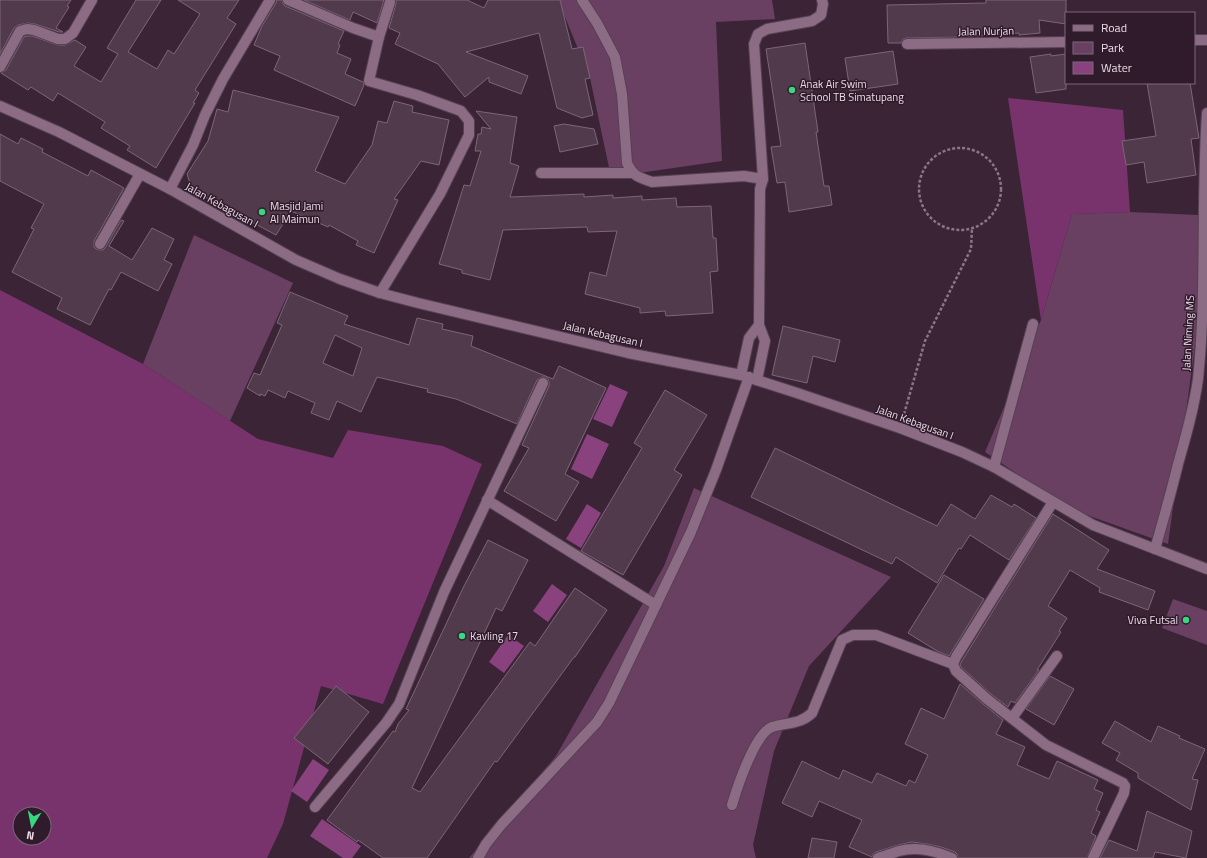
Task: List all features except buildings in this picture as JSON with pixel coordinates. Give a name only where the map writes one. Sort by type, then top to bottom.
[{"type":"street","points":[[0,67],[20,31],[27,29],[34,30],[58,39],[65,39],[73,33],[92,0]]},
{"type":"street","points":[[170,189],[193,145],[205,115],[223,79],[270,0]]},
{"type":"street","points":[[288,0],[379,37]]},
{"type":"street","points":[[582,0],[597,23],[615,57],[622,94],[627,163],[632,173],[640,178],[652,182],[744,176],[763,179]]},
{"type":"street","points":[[478,858],[486,844],[502,824],[597,722],[609,703],[691,532],[716,470],[752,379],[765,341],[759,325],[760,189],[763,179],[754,44],[758,34],[767,29],[812,21],[821,15],[823,4],[822,0]]},
{"type":"street","points":[[380,293],[440,194],[469,135],[469,121],[461,111],[417,95],[369,81],[379,37],[390,2]]},
{"type":"street","points":[[1195,40],[1207,40]]},
{"type":"street","name":"Jalan Nurjan","points":[[907,44],[1065,42]]},
{"type":"street","name":"Jalan Kebagusan I","points":[[0,106],[59,132],[170,189],[296,260],[340,278],[380,293],[418,303],[628,353],[752,379],[797,393],[900,428],[962,452],[994,467],[1093,525],[1207,569]]},
{"type":"street","name":"Jalan Niming MS","points":[[1155,549],[1189,426],[1197,381],[1203,308],[1204,152],[1207,112]]},
{"type":"street","points":[[541,173],[632,173]]},
{"type":"street","points":[[100,244],[140,174]]},
{"type":"street","points":[[994,467],[1033,324]]},
{"type":"street","points":[[752,379],[749,338],[759,325]]},
{"type":"street","points":[[315,807],[386,723],[399,704],[444,592],[543,383]]},
{"type":"street","points":[[487,500],[656,605]]},
{"type":"street","points":[[953,664],[1053,502]]},
{"type":"street","points":[[732,805],[741,775],[762,735],[770,728],[799,722],[806,719],[812,713],[842,640],[853,635],[876,635],[953,664],[956,671],[987,699],[1046,744],[1125,786],[1124,793],[1093,858]]},
{"type":"street","points":[[1012,718],[1057,656]]},
{"type":"street","points":[[878,858],[901,850],[918,849],[943,854],[952,858]]},
{"type":"path","points":[[958,148],[977,151],[993,164],[1000,182],[999,202],[989,218],[972,228],[952,229],[934,221],[922,205],[918,186],[924,167],[938,153],[958,148]]},
{"type":"path","points":[[900,428],[925,341],[971,249],[972,228]]},
{"type":"green space","points":[[558,0],[772,0],[775,19],[716,22],[722,161],[611,177],[590,78]]},
{"type":"green space","points":[[1130,212],[1199,215],[1197,331],[1168,544],[1067,508],[985,452],[1041,320],[1072,214]]},
{"type":"green space","points":[[194,235],[293,283],[230,421],[143,364]]},
{"type":"green space","points":[[694,488],[891,577],[809,666],[774,751],[753,845],[756,858],[469,858],[556,756],[664,566]]},
{"type":"green space","name":"Viva Futsal","points":[[1173,599],[1207,611],[1207,645],[1162,628]]},
{"type":"shaded area","points":[[1008,98],[1123,110],[1130,212],[1072,214],[1041,320]]},
{"type":"shaded area","points":[[0,290],[143,364],[258,439],[333,458],[348,430],[443,446],[482,464],[383,704],[321,686],[283,824],[267,858],[0,858]]},
{"type":"water","points":[[610,384],[628,392],[612,427],[593,419]]},
{"type":"water","points":[[587,434],[609,444],[592,479],[571,469]]},
{"type":"water","points":[[587,504],[601,513],[581,548],[566,539]]},
{"type":"water","points":[[552,584],[567,595],[548,622],[533,611]]},
{"type":"water","points":[[508,635],[524,646],[504,673],[489,662]]},
{"type":"water","points":[[313,759],[329,770],[307,802],[291,791]]},
{"type":"water","points":[[322,819],[361,846],[352,858],[343,858],[310,836]]},
{"type":"place","name":"Anak Air Swim School TB Simatupang","points":[[792,90]]},
{"type":"place","name":"Masjid Jami Al Maimun","points":[[262,212]]},
{"type":"place","name":"Viva Futsal","points":[[1186,620]]},
{"type":"place","name":"Kavling 17","points":[[462,636]]}]
